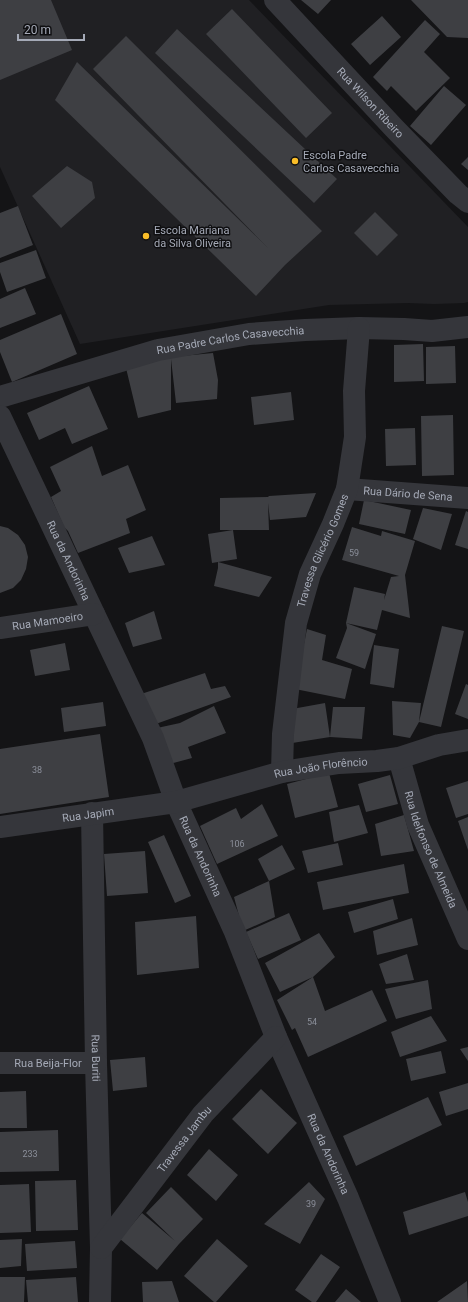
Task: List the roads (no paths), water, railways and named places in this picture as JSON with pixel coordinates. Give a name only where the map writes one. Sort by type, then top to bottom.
[{"type":"street","name":"Rua Wilson Ribeiro","points":[[275,0],[394,128],[458,194],[468,202]]},
{"type":"street","name":"Rua Padre Carlos Casavecchia","points":[[0,397],[158,350],[249,334],[360,328],[432,331],[468,327]]},
{"type":"street","name":"Travessa Glicério Gomes","points":[[282,772],[283,734],[296,623],[310,574],[347,489],[354,437],[354,391],[360,328]]},
{"type":"street","name":"Rua da Andorinha","points":[[0,416],[152,738],[176,802],[235,932],[276,1037],[348,1198],[390,1302]]},
{"type":"street","name":"Rua Dário de Sena","points":[[347,489],[468,498]]},
{"type":"street","name":"Rua Mamoeiro","points":[[0,628],[94,614]]},
{"type":"street","name":"Rua João Florêncio","points":[[176,802],[282,772],[339,763],[399,758],[439,745],[468,740]]},
{"type":"street","name":"Rua Idelfonso de Almeida","points":[[399,758],[418,825],[468,939]]},
{"type":"street","name":"Rua Japim","points":[[0,827],[176,802]]},
{"type":"street","name":"Rua Buriti","points":[[92,814],[101,1248],[100,1302]]},
{"type":"street","name":"Travessa Jambu","points":[[101,1248],[203,1114],[276,1037]]},
{"type":"street","name":"Rua Beija-Flor","points":[[0,1063],[96,1063]]},
{"type":"place","name":"Escola Padre Carlos Casavecchia","points":[[295,161]]},
{"type":"place","name":"Escola Mariana da Silva Oliveira","points":[[146,236]]}]
